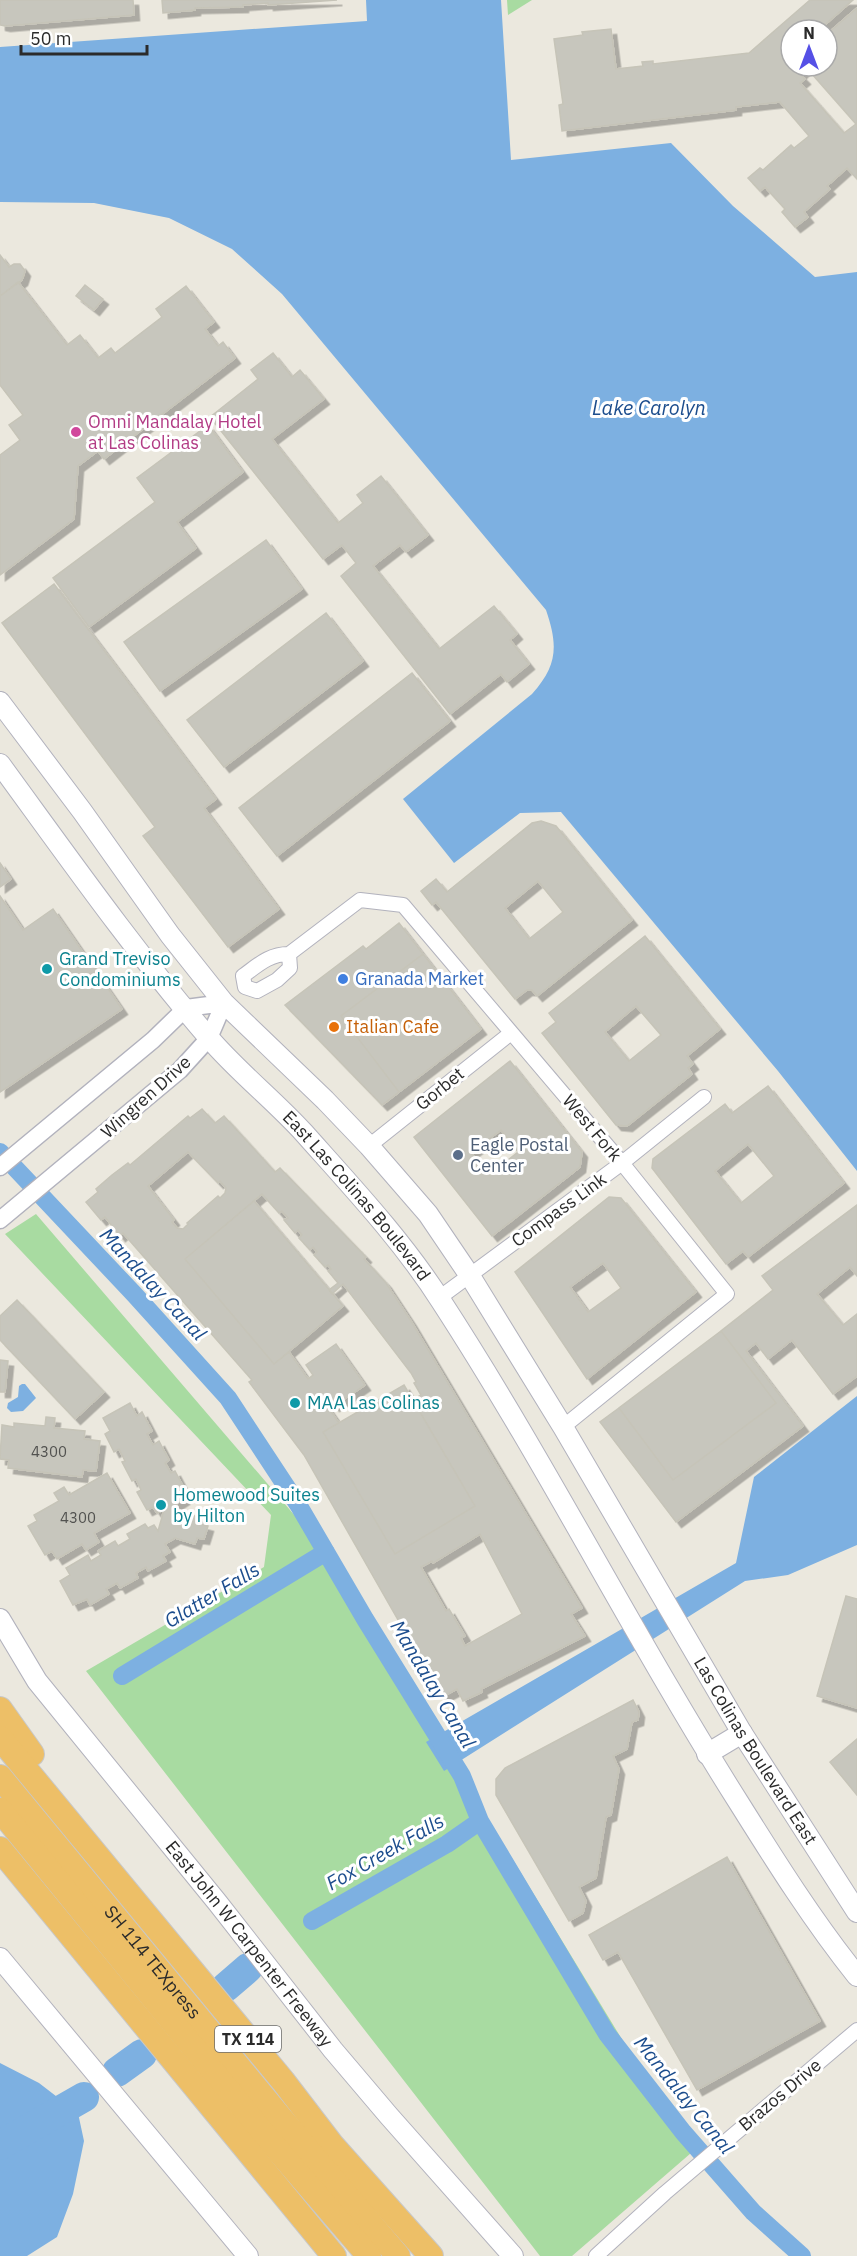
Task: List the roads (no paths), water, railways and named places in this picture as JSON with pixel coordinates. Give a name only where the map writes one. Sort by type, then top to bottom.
[{"type":"highway","points":[[0,1709],[51,1780],[67,1819]]},
{"type":"highway","name":"TX 114","points":[[0,1738],[283,2081],[332,2145],[431,2256]]},
{"type":"highway","name":"SH 114 TEXpress","points":[[0,1777],[279,2116],[398,2256]]},
{"type":"highway","name":"SH 114 TEXpress","points":[[0,1810],[263,2133],[369,2256]]},
{"type":"highway","points":[[0,1849],[334,2256]]},
{"type":"main road","points":[[0,702],[82,811],[170,936],[224,1003],[325,1100],[369,1146],[428,1214],[470,1276],[563,1427]]},
{"type":"main road","name":"East Las Colinas Boulevard","points":[[0,765],[129,942],[209,1038],[303,1132],[323,1157],[355,1189],[439,1298],[530,1444],[707,1754]]},
{"type":"main road","name":"Las Colinas Boulevard East","points":[[563,1427],[742,1733],[857,1912]]},
{"type":"main road","name":"East John W Carpenter Freeway","points":[[0,1619],[37,1681],[217,1902],[320,2034],[396,2125],[513,2256]]},
{"type":"main road","points":[[742,1733],[707,1754],[822,1933],[857,1976]]},
{"type":"main road","points":[[0,1958],[248,2256]]},
{"type":"street","name":"West Fork","points":[[245,987],[243,976],[252,969],[275,954],[289,954],[360,900],[403,905],[622,1163],[727,1294],[563,1427]]},
{"type":"street","name":"West Fork","points":[[245,987],[257,991],[277,980],[290,968],[289,954]]},
{"type":"street","name":"West Fork","points":[[224,1003],[245,987]]},
{"type":"street","points":[[0,1167],[153,1040],[186,1008],[224,1003]]},
{"type":"street","name":"Wingren Drive","points":[[2,1218],[180,1070],[209,1038],[224,1003]]},
{"type":"street","name":"Gorbet","points":[[369,1146],[511,1033]]},
{"type":"street","name":"Compass Link","points":[[439,1298],[622,1163],[704,1097]]},
{"type":"street","name":"Brazos Drive","points":[[596,2256],[666,2193],[857,2030]]},
{"type":"water","name":"Lake Carolyn","points":[[366,0],[501,0],[511,160],[671,143],[733,206],[815,277],[857,272],[857,1171],[778,1071],[561,812],[520,813],[454,863],[403,799],[532,694],[541,684],[551,664],[553,634],[546,610],[282,294],[232,249],[169,218],[94,203],[0,202],[0,47],[367,21]]},
{"type":"water","points":[[25,1384],[36,1398],[23,1411],[11,1412],[7,1408],[8,1403],[18,1397],[19,1386]]},
{"type":"water","points":[[857,1396],[857,1545],[788,1575],[745,1581],[444,1771],[426,1742],[736,1563],[754,1477]]},
{"type":"water","points":[[0,2063],[39,2083],[78,2113],[84,2141],[73,2194],[57,2237],[27,2256],[0,2256]]},
{"type":"waterway","name":"Mandalay Canal","points":[[0,1152],[228,1398],[299,1506],[365,1619],[462,1776],[480,1821],[607,2034],[683,2132],[753,2212],[802,2256]]},
{"type":"waterway","name":"Glatter Falls","points":[[122,1676],[326,1552]]},
{"type":"waterway","name":"Fox Creek Falls","points":[[312,1921],[447,1844],[480,1821]]},
{"type":"waterway","points":[[226,1987],[248,1968]]},
{"type":"waterway","points":[[117,2072],[142,2054]]},
{"type":"waterway","points":[[0,2145],[84,2097]]},
{"type":"place","name":"Omni Mandalay Hotel at Las Colinas","points":[[76,432]]},
{"type":"place","name":"Grand Treviso Condominiums","points":[[47,969]]},
{"type":"place","name":"Granada Market","points":[[343,979]]},
{"type":"place","name":"Italian Cafe","points":[[334,1027]]},
{"type":"place","name":"Eagle Postal Center","points":[[458,1155]]},
{"type":"place","name":"MAA Las Colinas","points":[[295,1403]]},
{"type":"place","name":"Homewood Suites by Hilton","points":[[161,1505]]}]
